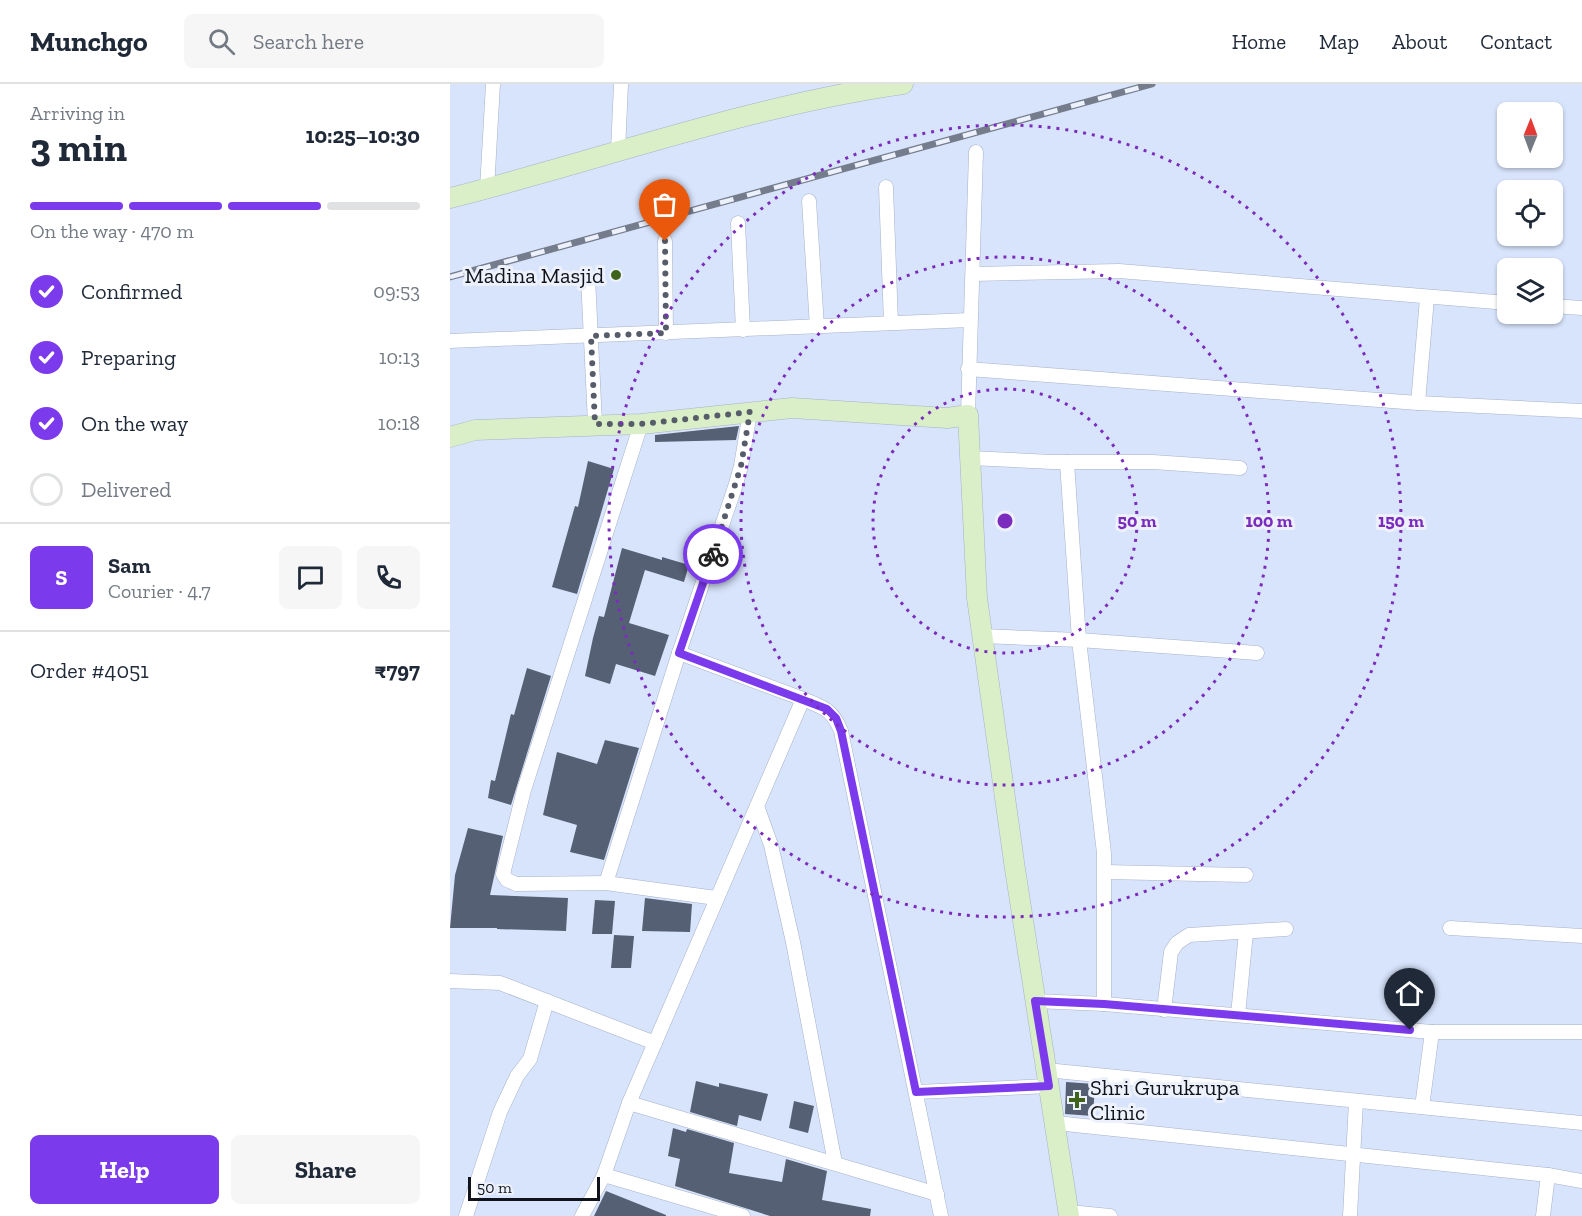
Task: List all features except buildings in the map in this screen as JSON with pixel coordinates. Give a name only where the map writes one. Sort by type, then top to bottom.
[{"type":"street","points":[[487,189],[493,84]]},
{"type":"street","points":[[618,151],[621,84]]},
{"type":"street","points":[[450,198],[664,137],[857,91],[903,84]]},
{"type":"street","points":[[976,152],[968,415],[977,598],[1015,869],[1069,1214],[1110,1216]]},
{"type":"street","points":[[886,187],[891,323]]},
{"type":"street","points":[[809,201],[817,327]]},
{"type":"street","points":[[738,223],[743,330]]},
{"type":"street","points":[[665,241],[666,333]]},
{"type":"street","points":[[973,274],[1119,271],[1497,302]]},
{"type":"street","points":[[588,277],[595,424]]},
{"type":"street","points":[[1418,403],[1427,298]]},
{"type":"street","points":[[1563,307],[1582,308]]},
{"type":"street","points":[[450,341],[970,320]]},
{"type":"street","points":[[968,369],[1418,403],[1582,411]]},
{"type":"street","points":[[450,437],[475,430],[641,424],[792,408],[947,418],[968,415]]},
{"type":"street","points":[[606,883],[679,653],[736,484],[750,412]]},
{"type":"street","points":[[641,424],[524,790],[503,874],[507,880],[516,884],[606,883],[716,898]]},
{"type":"street","points":[[970,458],[1067,462],[1153,462],[1240,468]]},
{"type":"street","points":[[1067,462],[1079,640],[1105,872],[1104,1004]]},
{"type":"street","points":[[982,636],[1079,640],[1257,653]]},
{"type":"street","points":[[679,653],[803,699],[827,709],[836,718],[841,731],[941,1216]]},
{"type":"street","points":[[582,1216],[604,1175],[629,1103],[803,699]]},
{"type":"street","points":[[757,806],[771,845],[793,942],[835,1163]]},
{"type":"street","points":[[1105,872],[1246,874]]},
{"type":"street","points":[[1450,928],[1582,936]]},
{"type":"street","points":[[1164,1010],[1172,952],[1177,943],[1189,935],[1286,929]]},
{"type":"street","points":[[1238,1015],[1246,932]]},
{"type":"street","points":[[450,981],[500,983],[655,1043]]},
{"type":"street","points":[[466,1216],[500,1112],[517,1076],[530,1059],[547,1001]]},
{"type":"street","points":[[1035,1001],[1104,1004],[1432,1032],[1582,1032]]},
{"type":"street","points":[[1422,1107],[1432,1032]]},
{"type":"street","points":[[916,1092],[1047,1078],[1356,1101],[1582,1123]]},
{"type":"street","points":[[1350,1216],[1356,1101]]},
{"type":"street","points":[[629,1103],[938,1194]]},
{"type":"street","points":[[1056,1123],[1548,1174],[1582,1181]]},
{"type":"street","points":[[1543,1216],[1548,1174]]},
{"type":"street","points":[[604,1175],[743,1216]]},
{"type":"railway","points":[[450,277],[1152,84]]},
{"type":"way so far","points":[[665,241],[666,333],[591,336],[595,424],[641,424],[750,412],[741,466],[713,554]]},
{"type":"place","name":"Madina Masjid","points":[[616,275]]},
{"type":"place","name":"Shri Gurukrupa Clinic","points":[[1077,1100]]},
{"type":"route","points":[[713,554],[679,653],[803,699],[827,709],[836,718],[841,731],[916,1092],[1049,1086],[1035,1001],[1104,1004],[1410,1030]]}]
